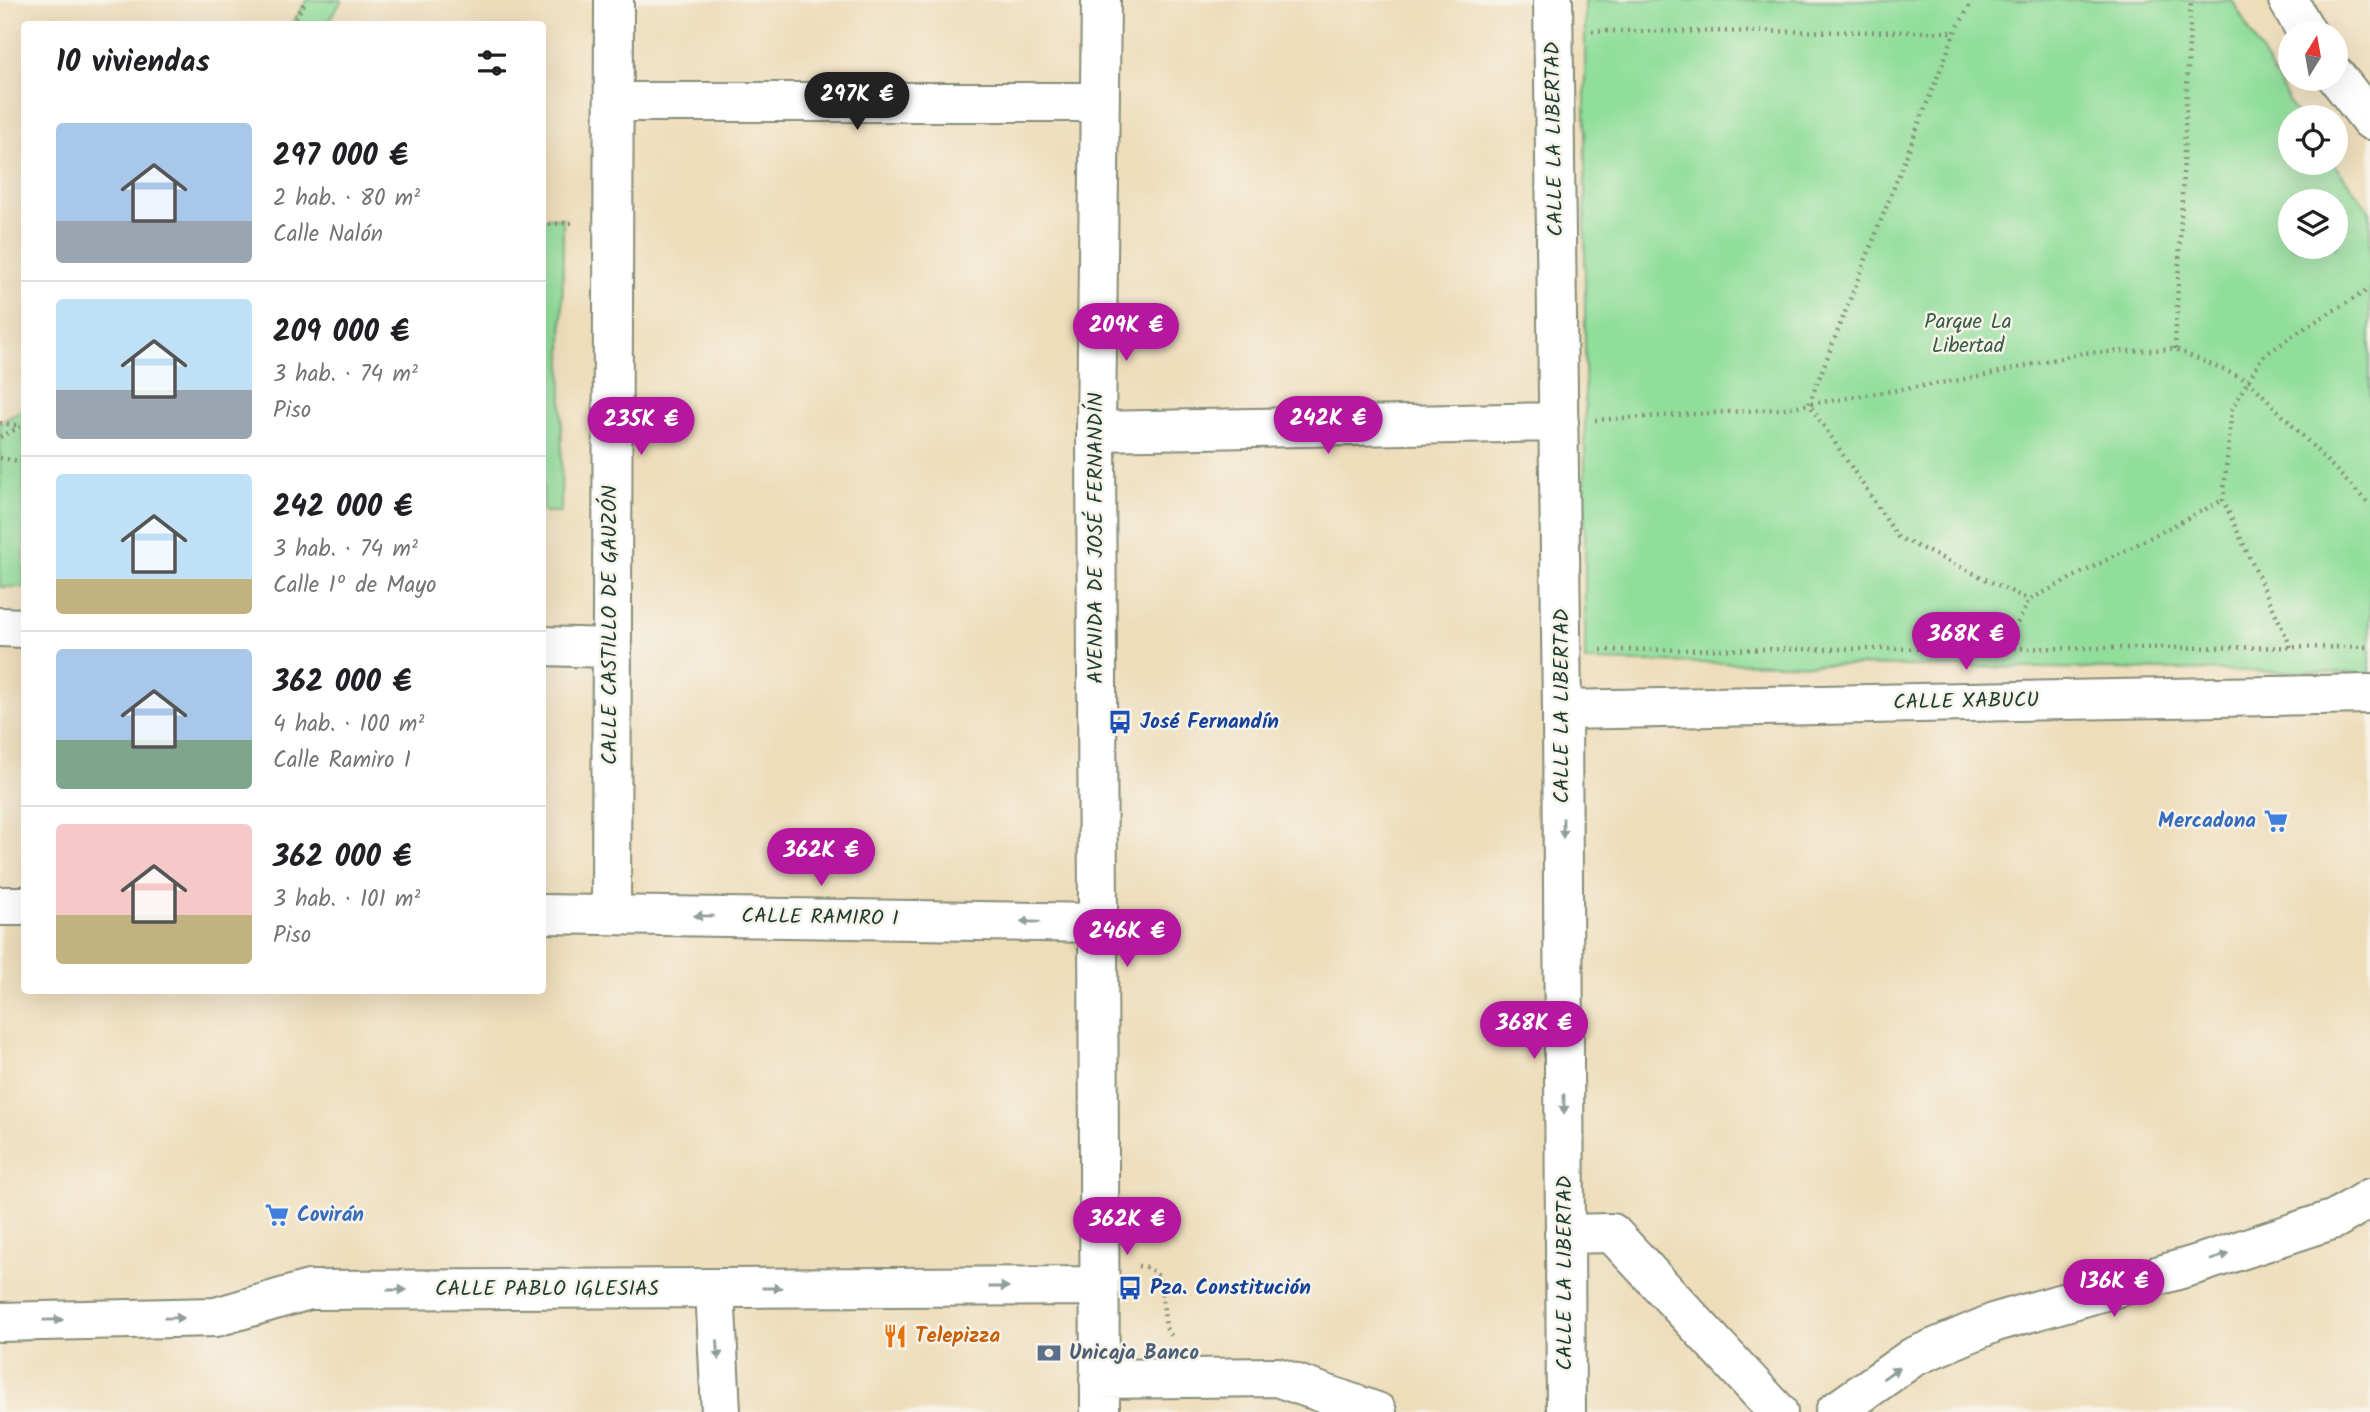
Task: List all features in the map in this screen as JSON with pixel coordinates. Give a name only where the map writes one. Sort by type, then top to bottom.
[{"type":"street","name":"CALLE CASTILLO DE GAUZÓN","points":[[611,915],[609,648],[614,0]]},
{"type":"street","name":"AVENIDA DE JOSÉ FERNANDÍN","points":[[1099,1396],[1096,431],[1101,0]]},
{"type":"street","points":[[2288,0],[2300,21]]},
{"type":"street","name":"CALLE LA LIBERTAD","points":[[1553,16],[1563,710],[1566,1412]]},
{"type":"street","points":[[2348,91],[2370,120]]},
{"type":"street","points":[[615,102],[1098,102]]},
{"type":"street","points":[[1096,431],[1559,422]]},
{"type":"street","points":[[0,627],[21,628]]},
{"type":"street","points":[[546,646],[609,648]]},
{"type":"street","name":"CALLE XABUCU","points":[[1563,710],[2370,694]]},
{"type":"street","points":[[0,906],[21,906]]},
{"type":"street","name":"CALLE RAMIRO I","points":[[546,914],[1098,923]]},
{"type":"street","points":[[1835,1412],[1913,1357],[1996,1322],[2353,1220],[2370,1198]]},
{"type":"street","points":[[1564,1234],[1612,1233],[1778,1412]]},
{"type":"street","name":"CALLE PABLO IGLESIAS","points":[[0,1321],[216,1317],[309,1290],[1098,1286]]},
{"type":"street","points":[[715,1288],[721,1412]]},
{"type":"street","points":[[1099,1396],[1276,1377],[1377,1412]]},
{"type":"path","points":[[294,21],[306,0]]},
{"type":"path","points":[[1810,404],[1955,32],[1973,0]]},
{"type":"path","points":[[2175,349],[2191,0]]},
{"type":"path","points":[[1553,16],[1955,32]]},
{"type":"path","points":[[2291,647],[2223,500],[2232,409],[2262,358],[2306,327],[2370,289]]},
{"type":"path","points":[[1559,422],[1810,404],[1978,377],[2082,353],[2175,349],[2249,381],[2370,505]]},
{"type":"path","points":[[1810,404],[1898,537],[2029,600]]},
{"type":"path","points":[[0,423],[21,426]]},
{"type":"path","points":[[0,437],[21,427]]},
{"type":"path","points":[[0,458],[21,462]]},
{"type":"path","points":[[2005,649],[2029,600],[2223,500]]},
{"type":"path","points":[[1562,650],[2370,647]]},
{"type":"green space","points":[[307,0],[342,0],[329,21],[294,21]]},
{"type":"green space","name":"Parque La Libertad","points":[[1585,0],[2232,0],[2278,82],[2278,91],[2283,91],[2291,105],[2278,105],[2278,175],[2342,175],[2370,211],[2370,673],[1585,661]]},
{"type":"green space","points":[[546,218],[563,218],[561,512],[546,512]]},
{"type":"green space","points":[[21,411],[21,587],[0,587],[0,423]]},
{"type":"place","name":"José Fernandín","points":[[1120,722]]},
{"type":"place","name":"Mercadona","points":[[2276,821]]},
{"type":"place","name":"Covirán","points":[[277,1215]]},
{"type":"place","name":"Pza. Constitución","points":[[1130,1288]]},
{"type":"place","name":"Telepizza","points":[[895,1336]]},
{"type":"place","name":"Unicaja Banco","points":[[1049,1353]]}]
